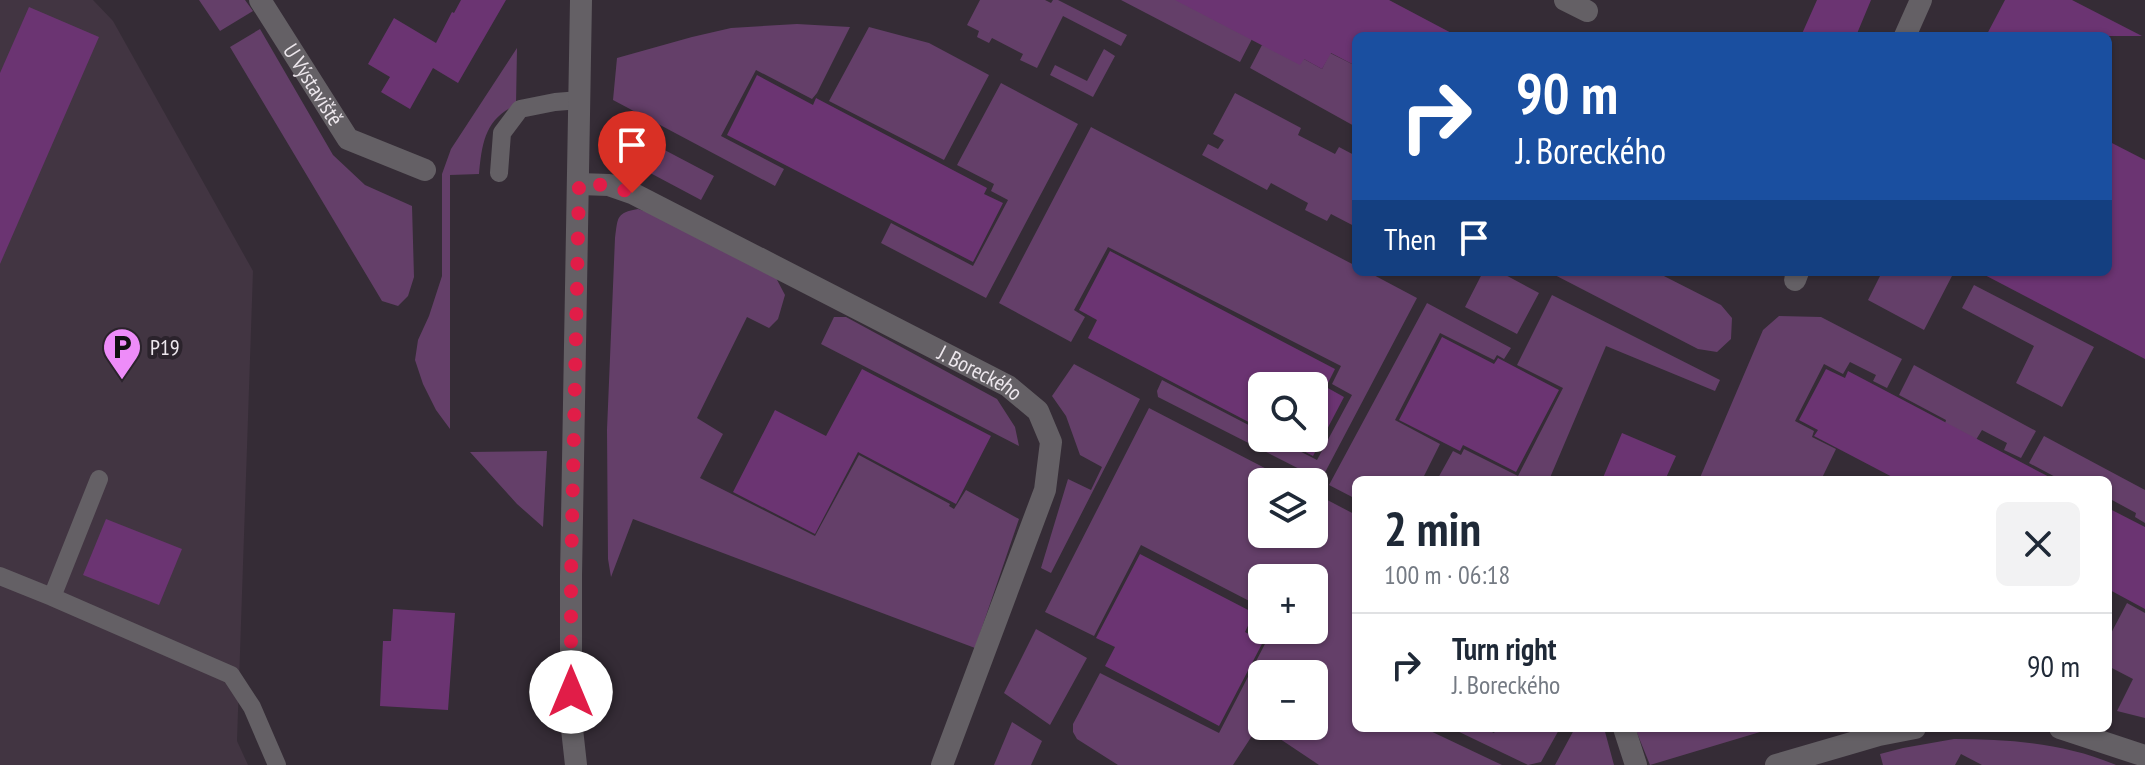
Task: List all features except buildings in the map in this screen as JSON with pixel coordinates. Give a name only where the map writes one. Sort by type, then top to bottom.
[{"type":"street","name":"U Výstaviště","points":[[260,0],[348,139],[425,170]]},
{"type":"street","points":[[576,765],[571,720],[571,576],[581,0]]},
{"type":"street","points":[[1565,0],[1587,11]]},
{"type":"street","points":[[1907,32],[1921,0]]},
{"type":"street","name":"J. Boreckého","points":[[579,184],[609,185],[632,193],[1008,386],[1038,411],[1051,442],[1045,490],[942,765]]},
{"type":"street","points":[[1625,732],[1636,765]]},
{"type":"street","points":[[1776,765],[1894,732]]},
{"type":"street","points":[[2072,732],[2145,756]]},
{"type":"lane","points":[[499,173],[502,133],[520,109],[580,100]]},
{"type":"lane","points":[[52,597],[99,479]]},
{"type":"lane","points":[[0,576],[231,675],[252,707],[277,765]]},
{"type":"shaded area","points":[[0,0],[93,0],[113,21],[253,271],[237,741],[248,765],[0,765]]},
{"type":"shaded area","points":[[199,0],[245,0],[253,11],[220,31]]},
{"type":"shaded area","points":[[980,0],[1045,0],[1051,3],[1058,0],[1127,35],[1121,46],[1063,16],[1037,68],[1020,60],[1023,54],[992,38],[989,43],[977,37],[979,31],[967,25]]},
{"type":"shaded area","points":[[1121,0],[1191,0],[1252,39],[1240,62]]},
{"type":"shaded area","points":[[797,24],[850,27],[817,93],[812,99],[756,70],[721,136],[784,169],[775,186],[613,100],[617,58],[731,28]]},
{"type":"shaded area","points":[[869,27],[929,43],[989,75],[944,160],[829,101]]},
{"type":"shaded area","points":[[260,29],[333,155],[365,185],[412,206],[414,277],[408,296],[398,306],[382,301],[230,47]]},
{"type":"shaded area","points":[[1262,45],[1304,59],[1322,69],[1330,53],[1352,64],[1352,125],[1250,68]]},
{"type":"shaded area","points":[[517,48],[516,105],[491,125],[479,174],[450,175],[450,429],[436,410],[415,360],[418,340],[442,276],[442,174],[451,149]]},
{"type":"shaded area","points":[[1104,49],[1115,56],[1093,97],[1050,75],[1055,65],[1087,81]]},
{"type":"shaded area","points":[[1001,83],[1078,124],[986,298],[881,243],[891,223],[973,266],[1008,200],[991,191],[994,184],[957,165]]},
{"type":"shaded area","points":[[1235,93],[1301,128],[1298,135],[1335,154],[1339,147],[1352,154],[1352,225],[1331,214],[1327,221],[1305,210],[1308,203],[1271,183],[1267,190],[1202,155],[1208,144],[1218,149],[1224,140],[1213,134]]},
{"type":"shaded area","points":[[619,126],[714,176],[701,200],[622,158],[619,152]]},
{"type":"shaded area","points":[[1091,127],[1352,264],[1352,276],[1376,276],[1417,298],[1327,468],[1297,468],[1266,452],[1301,452],[1317,460],[1321,452],[1328,452],[1328,440],[1352,395],[1332,384],[1341,366],[1108,247],[1074,310],[1085,317],[1071,342],[999,303]]},
{"type":"shaded area","points":[[638,209],[662,217],[775,276],[785,295],[778,319],[769,328],[747,317],[697,418],[723,434],[700,478],[815,536],[859,455],[954,509],[966,490],[1019,519],[975,648],[633,519],[611,577],[608,559],[607,430],[615,238],[619,217]]},
{"type":"shaded area","points":[[1481,276],[1507,276],[1539,293],[1517,334],[1465,307]]},
{"type":"shaded area","points":[[1557,276],[1664,276],[1721,305],[1732,318],[1731,339],[1717,352],[1698,349]]},
{"type":"shaded area","points":[[1880,276],[1952,276],[1924,330],[1868,300]]},
{"type":"shaded area","points":[[1974,285],[2094,347],[2062,407],[2016,383],[2034,346],[1962,308]]},
{"type":"shaded area","points":[[1552,295],[1720,380],[1715,391],[1606,346],[1551,476],[1518,476],[1563,388],[1517,365]]},
{"type":"shaded area","points":[[1427,303],[1511,348],[1504,359],[1497,355],[1494,360],[1440,333],[1395,420],[1440,444],[1424,476],[1352,476],[1352,497],[1329,485]]},
{"type":"shaded area","points":[[1779,316],[1821,317],[1902,359],[1887,388],[1873,381],[1876,375],[1850,362],[1843,374],[1824,364],[1795,421],[1814,431],[1812,437],[1836,449],[1823,476],[1701,476],[1763,330]]},
{"type":"shaded area","points":[[834,317],[846,317],[997,399],[1015,427],[1019,446],[821,344]]},
{"type":"shaded area","points":[[1074,364],[1140,399],[1051,573],[1041,568],[1068,479],[1091,490],[1102,467],[1080,455],[1066,416],[1052,396]]},
{"type":"shaded area","points":[[1914,365],[2036,431],[2021,458],[2004,450],[2007,443],[1982,430],[1974,443],[1944,427],[1946,420],[1899,395]]},
{"type":"shaded area","points":[[1162,380],[1248,425],[1248,443],[1158,397]]},
{"type":"shaded area","points":[[1149,408],[1265,468],[1248,468],[1248,548],[1328,548],[1328,500],[1352,513],[1352,732],[1432,732],[1502,765],[1319,765],[1282,740],[1328,740],[1328,660],[1257,660],[1265,644],[1328,644],[1328,564],[1248,564],[1248,600],[1141,545],[1094,636],[1045,612]]},
{"type":"shaded area","points":[[2044,436],[2145,490],[2145,523],[2135,517],[2136,513],[2112,500],[2112,476],[2053,476],[2029,463]]},
{"type":"shaded area","points":[[1464,449],[1518,476],[1439,476],[1453,451],[1461,455]]},
{"type":"shaded area","points":[[547,451],[543,527],[517,504],[470,452]]},
{"type":"shaded area","points":[[2127,603],[2145,613],[2145,718],[2117,711],[2133,679],[2112,668],[2112,631]]},
{"type":"shaded area","points":[[1036,629],[1087,658],[1050,725],[1004,693]]},
{"type":"shaded area","points":[[1100,673],[1219,733],[1248,677],[1249,740],[1233,765],[1118,765],[1077,739],[1073,724]]},
{"type":"shaded area","points":[[1012,722],[1042,741],[1031,765],[994,765]]},
{"type":"shaded area","points":[[1459,732],[1558,732],[1541,762],[1528,765]]},
{"type":"shaded area","points":[[1573,732],[1605,732],[1614,765],[1555,765]]},
{"type":"shaded area","points":[[1637,732],[1760,732],[1650,765]]},
{"type":"shaded area","points":[[1954,739],[2057,747],[2116,765],[1982,765],[1961,754],[1955,765],[1883,765],[1880,754]]},
{"type":"place","name":"P19","points":[[122,381]]},
{"type":"route","points":[[571,692],[579,184],[609,185],[632,193]]}]
